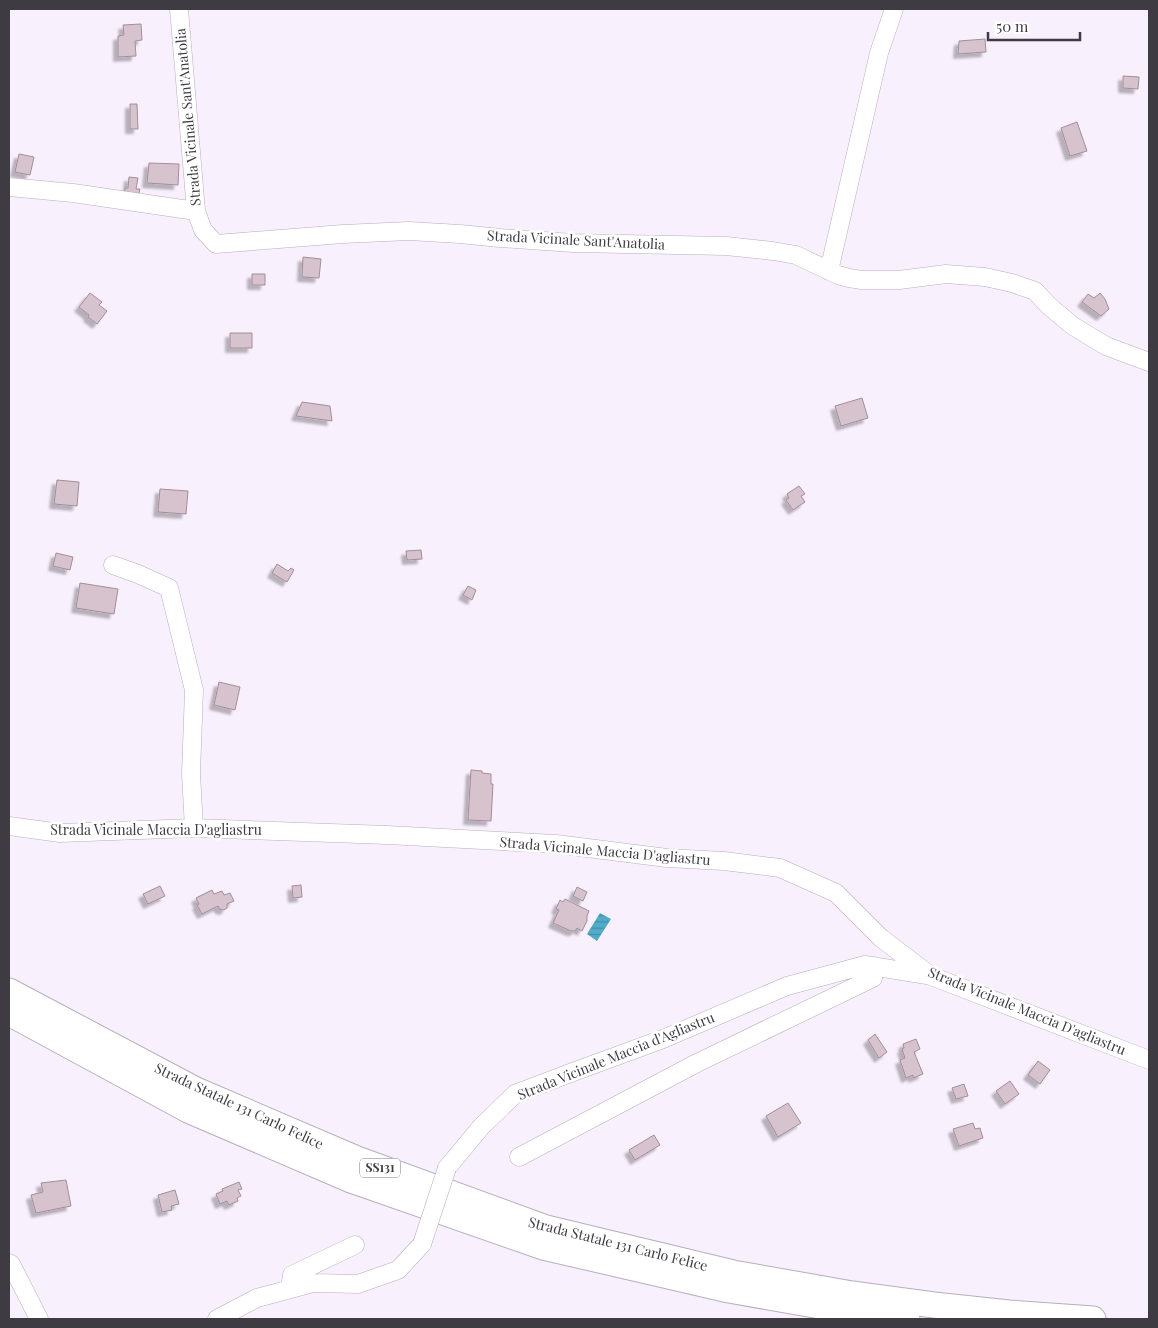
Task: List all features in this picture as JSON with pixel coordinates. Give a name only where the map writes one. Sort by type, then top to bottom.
[{"type":"highway","name":"Strada Statale 131 Carlo Felice","points":[[9,991],[196,1090],[357,1159],[546,1228],[723,1270],[774,1289],[848,1311],[907,1319]]},
{"type":"highway","name":"Strada Statale 131 Carlo Felice","points":[[9,1014],[188,1110],[351,1180],[543,1247],[729,1290],[774,1289],[852,1294],[1009,1313],[1093,1319]]},
{"type":"street","name":"Strada Vicinale Sant'Anatolia","points":[[179,9],[196,211],[203,230],[216,244],[343,234],[409,232],[460,234],[573,242],[726,246],[773,251],[796,255],[829,271],[862,280],[898,280],[946,274],[985,277],[1012,283],[1035,291],[1049,306],[1073,326],[1106,346],[1149,362]]},
{"type":"street","points":[[829,271],[879,53],[894,9]]},
{"type":"street","points":[[9,187],[73,193],[196,211]]},
{"type":"street","points":[[113,565],[169,588],[194,690],[191,774],[194,828]]},
{"type":"street","name":"Strada Vicinale Maccia D'agliastru","points":[[9,826],[60,833],[194,828],[387,834],[556,844],[666,858],[724,861],[780,868],[836,894],[881,938],[931,976],[1149,1060]]},
{"type":"street","name":"Strada Vicinale Maccia d'Agliastru","points":[[217,1319],[257,1298],[290,1289],[313,1283],[358,1284],[398,1270],[422,1244],[447,1168],[481,1127],[515,1094],[663,1039],[787,986],[865,965],[931,976]]},
{"type":"street","points":[[519,1157],[697,1063],[873,978],[874,966]]},
{"type":"street","points":[[290,1289],[292,1275],[355,1245]]},
{"type":"street","points":[[9,1263],[39,1319]]},
{"type":"water","points":[[600,913],[611,919],[597,941],[587,934]]},
{"type":"building","points":[[141,24],[142,40],[135,41],[136,56],[118,57],[118,36],[124,35],[123,25]]},
{"type":"building","points":[[985,39],[986,52],[958,54],[959,41]]},
{"type":"building","points":[[1123,76],[1139,77],[1138,89],[1123,88]]},
{"type":"building","points":[[130,104],[137,104],[138,129],[130,129]]},
{"type":"building","points":[[1077,122],[1087,151],[1070,156],[1061,128]]},
{"type":"building","points":[[19,154],[34,157],[30,175],[15,172]]},
{"type":"building","points":[[149,163],[179,164],[178,185],[147,183]]},
{"type":"building","points":[[129,177],[138,178],[136,189],[140,189],[138,197],[124,195],[125,188],[128,188]]},
{"type":"building","points":[[303,257],[321,259],[319,278],[302,277]]},
{"type":"building","points":[[252,274],[265,274],[265,285],[252,285]]},
{"type":"building","points":[[90,293],[102,302],[99,305],[107,311],[97,324],[79,307]]},
{"type":"building","points":[[1100,293],[1109,309],[1101,316],[1082,302],[1088,294],[1094,298]]},
{"type":"building","points":[[230,333],[252,333],[252,348],[230,348]]},
{"type":"building","points":[[862,398],[868,418],[841,426],[835,406]]},
{"type":"building","points":[[302,402],[330,406],[332,421],[296,416]]},
{"type":"building","points":[[57,480],[79,482],[77,506],[54,504]]},
{"type":"building","points":[[799,486],[805,494],[801,496],[805,502],[793,510],[786,500],[789,498],[787,494]]},
{"type":"building","points":[[160,489],[188,491],[186,514],[158,512]]},
{"type":"building","points":[[421,550],[422,559],[407,560],[406,551]]},
{"type":"building","points":[[56,553],[73,557],[70,570],[53,566]]},
{"type":"building","points":[[277,564],[288,571],[291,568],[294,570],[287,582],[272,573]]},
{"type":"building","points":[[80,583],[118,589],[114,614],[76,608]]},
{"type":"building","points":[[468,586],[476,590],[472,600],[463,595]]},
{"type":"building","points":[[219,682],[240,687],[235,710],[214,705]]},
{"type":"building","points":[[471,770],[491,774],[491,784],[493,784],[491,821],[468,820]]},
{"type":"building","points":[[301,885],[302,897],[293,898],[292,886]]},
{"type":"building","points":[[160,886],[165,896],[148,904],[143,894]]},
{"type":"building","points":[[577,887],[587,892],[583,901],[573,896]]},
{"type":"building","points":[[212,890],[214,894],[222,891],[224,895],[230,893],[234,901],[227,904],[227,908],[224,910],[218,906],[202,914],[197,905],[199,904],[196,898]]},
{"type":"building","points":[[565,899],[589,911],[582,931],[577,928],[575,931],[571,931],[553,923],[559,910],[556,909],[560,900],[563,902]]},
{"type":"building","points":[[875,1034],[887,1052],[879,1058],[868,1040]]},
{"type":"building","points":[[916,1039],[920,1049],[914,1052],[923,1074],[913,1078],[913,1075],[906,1078],[900,1060],[905,1058],[902,1049],[904,1048],[903,1044]]},
{"type":"building","points":[[1038,1061],[1050,1070],[1040,1084],[1028,1075]]},
{"type":"building","points":[[1010,1081],[1019,1094],[1005,1104],[996,1091]]},
{"type":"building","points":[[964,1084],[968,1096],[956,1099],[952,1088]]},
{"type":"building","points":[[788,1103],[801,1123],[778,1137],[766,1116]]},
{"type":"building","points":[[973,1123],[975,1129],[980,1128],[983,1138],[959,1146],[953,1129]]},
{"type":"building","points":[[654,1135],[660,1145],[635,1160],[629,1150]]},
{"type":"building","points":[[66,1180],[71,1206],[36,1213],[31,1195],[43,1192],[41,1183]]},
{"type":"building","points":[[239,1182],[242,1189],[238,1190],[241,1196],[237,1198],[238,1201],[229,1205],[227,1201],[220,1204],[216,1194],[223,1191],[222,1189]]},
{"type":"building","points":[[175,1190],[179,1204],[171,1206],[172,1210],[162,1212],[158,1195]]}]
